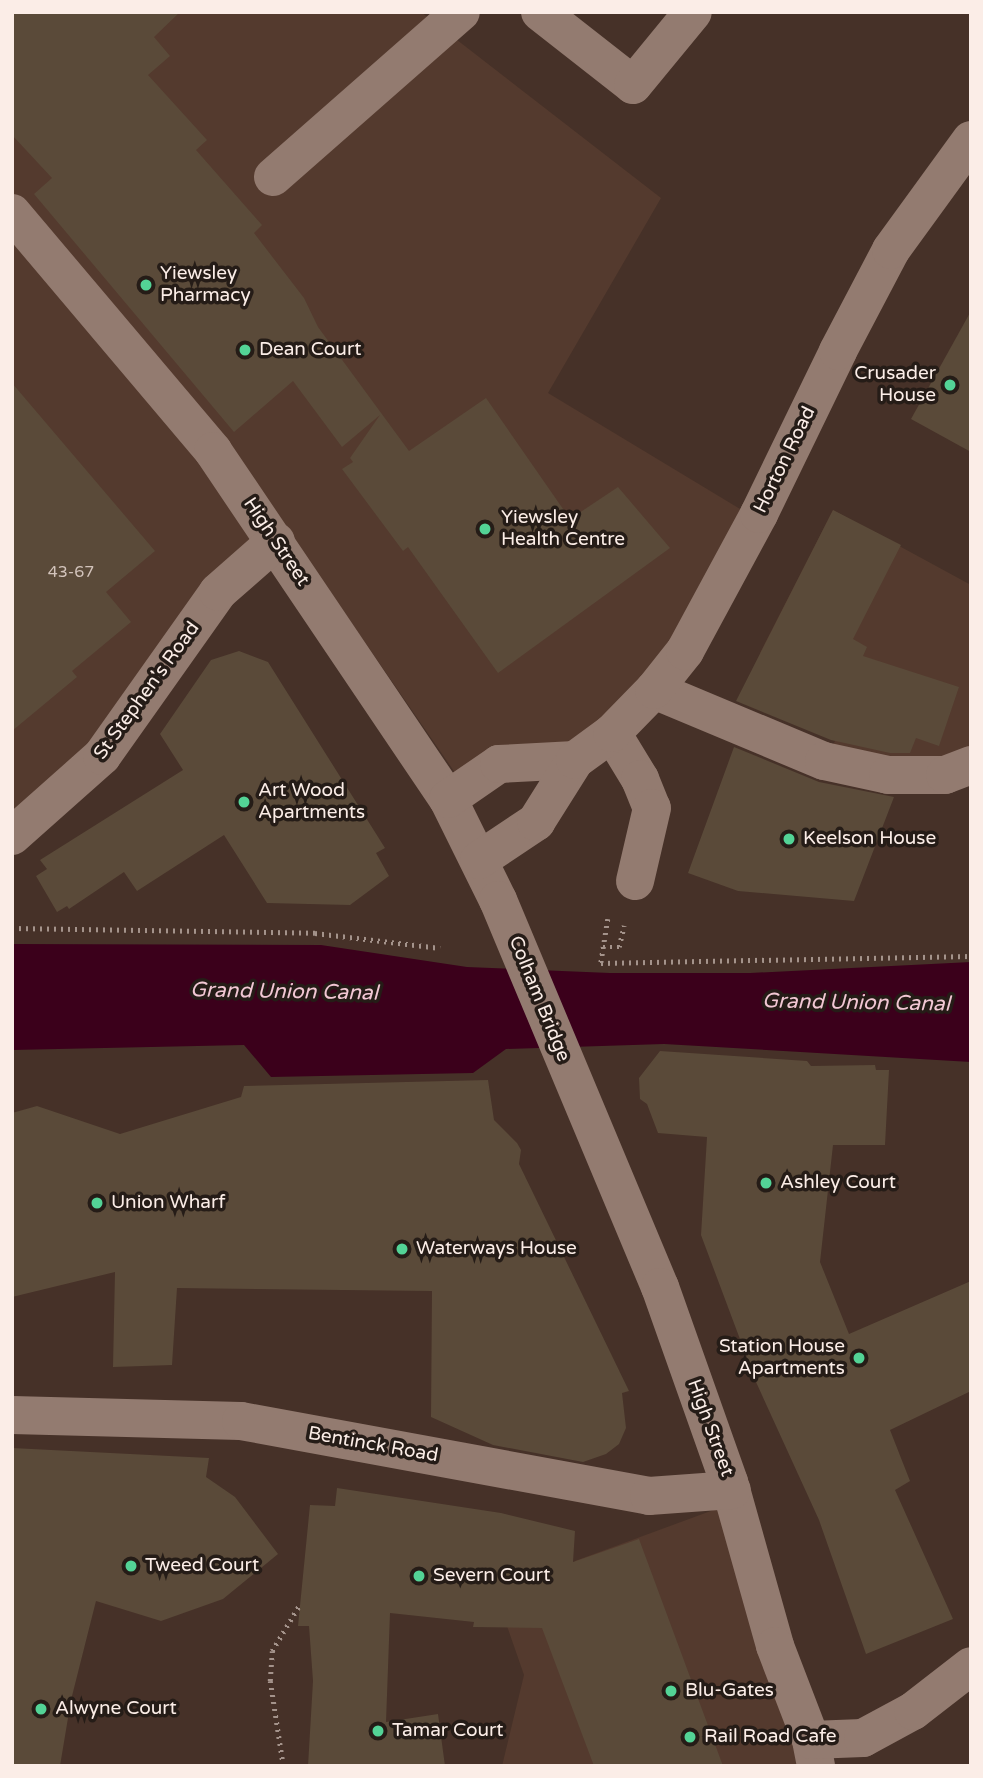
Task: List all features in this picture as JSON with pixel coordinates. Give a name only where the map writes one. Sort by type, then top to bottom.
[{"type":"street","points":[[273,177],[461,12]]},
{"type":"street","points":[[540,12],[633,85],[694,12]]},
{"type":"street","name":"Horton Road","points":[[479,860],[536,822],[575,760],[612,733],[654,690],[685,651],[891,250],[971,140]]},
{"type":"street","name":"High Street","points":[[12,213],[213,451],[448,799],[498,900]]},
{"type":"street","name":"St Stephen's Road","points":[[12,836],[102,756],[218,592],[276,541]]},
{"type":"street","points":[[654,690],[824,761],[888,775],[945,775],[971,765]]},
{"type":"street","points":[[612,733],[640,779],[652,808],[635,881]]},
{"type":"street","points":[[448,799],[499,764],[575,760]]},
{"type":"street","name":"Colham Bridge","points":[[498,900],[579,1098]]},
{"type":"street","name":"High Street","points":[[579,1098],[660,1287],[732,1490],[775,1646],[813,1753]]},
{"type":"street","name":"Bentinck Road","points":[[12,1415],[241,1421],[649,1496],[732,1490]]},
{"type":"street","points":[[813,1753],[863,1738],[913,1711],[971,1666]]},
{"type":"path","points":[[12,928],[315,933],[440,948]]},
{"type":"path","points":[[603,947],[601,964],[971,957]]},
{"type":"path","points":[[283,1766],[270,1681],[272,1651],[300,1604]]},
{"type":"shaded area","points":[[12,12],[421,12],[661,198],[548,393],[760,521],[705,627],[573,750],[458,777],[288,531],[12,202]]},
{"type":"shaded area","points":[[12,223],[262,545],[99,751],[12,828]]},
{"type":"shaded area","points":[[833,510],[971,585],[971,762],[824,761],[856,703],[760,653]]},
{"type":"shaded area","points":[[727,1505],[808,1766],[502,1766],[524,1675],[507,1626],[576,1565],[575,1561]]},
{"type":"water","name":"Grand Union Canal","points":[[12,944],[321,945],[467,967],[610,973],[750,973],[971,962],[971,1062],[664,1044],[506,1049],[473,1073],[271,1077],[244,1045],[12,1050]]},
{"type":"building","points":[[12,12],[180,12],[154,37],[170,56],[148,75],[207,140],[196,150],[262,225],[254,233],[304,298],[318,327],[409,451],[486,398],[570,519],[618,487],[670,548],[498,673],[408,547],[403,551],[342,469],[353,462],[350,458],[380,415],[342,447],[293,381],[234,432],[34,194],[52,178],[12,135]]},
{"type":"building","name":"Crusader House","points":[[971,311],[971,452],[911,419]]},
{"type":"building","points":[[12,383],[155,551],[106,592],[131,622],[72,671],[77,677],[12,731]]},
{"type":"building","points":[[833,510],[901,545],[853,639],[867,647],[863,656],[959,687],[939,746],[916,738],[910,753],[890,753],[831,740],[736,701]]},
{"type":"building","name":"Art Wood Apartments","points":[[239,651],[268,662],[385,848],[376,853],[389,876],[350,905],[267,903],[224,835],[137,891],[124,872],[69,909],[67,906],[57,912],[36,876],[47,869],[40,860],[183,770],[160,734],[211,660]]},
{"type":"building","name":"Keelson House","points":[[734,747],[819,782],[894,797],[854,901],[738,891],[688,873]]},
{"type":"building","points":[[660,1051],[807,1061],[811,1066],[875,1065],[876,1070],[889,1070],[885,1145],[833,1145],[820,1262],[849,1334],[971,1281],[971,1391],[890,1430],[910,1481],[895,1490],[953,1619],[866,1654],[819,1520],[756,1382],[701,1235],[707,1137],[658,1133],[647,1104],[640,1099],[639,1078]]},
{"type":"building","name":"Waterways House","points":[[488,1080],[494,1120],[521,1150],[519,1164],[629,1391],[622,1393],[626,1428],[619,1444],[606,1454],[583,1462],[493,1445],[431,1417],[432,1291],[177,1288],[172,1365],[113,1367],[115,1272],[12,1297],[12,1113],[37,1106],[120,1134],[241,1097],[244,1086]]},
{"type":"building","name":"Tweed Court","points":[[12,1448],[209,1458],[206,1477],[235,1497],[278,1554],[223,1599],[161,1621],[96,1601],[71,1700],[60,1766],[12,1766]]},
{"type":"building","points":[[337,1488],[501,1513],[575,1531],[573,1562],[639,1539],[723,1766],[594,1766],[542,1628],[473,1627],[474,1622],[390,1613],[386,1722],[438,1714],[445,1766],[308,1766],[313,1681],[309,1626],[298,1626],[310,1505],[335,1506]]},
{"type":"place","name":"Yiewsley Pharmacy","points":[[146,285]]},
{"type":"place","name":"Dean Court","points":[[245,350]]},
{"type":"place","name":"Crusader House","points":[[950,385]]},
{"type":"place","name":"Yiewsley Health Centre","points":[[485,529]]},
{"type":"place","name":"Art Wood Apartments","points":[[244,802]]},
{"type":"place","name":"Keelson House","points":[[789,839]]},
{"type":"place","name":"Ashley Court","points":[[766,1183]]},
{"type":"place","name":"Union Wharf","points":[[97,1203]]},
{"type":"place","name":"Waterways House","points":[[402,1249]]},
{"type":"place","name":"Station House Apartments","points":[[859,1358]]},
{"type":"place","name":"Tweed Court","points":[[131,1566]]},
{"type":"place","name":"Severn Court","points":[[419,1576]]},
{"type":"place","name":"Blu-Gates","points":[[671,1691]]},
{"type":"place","name":"Alwyne Court","points":[[41,1709]]},
{"type":"place","name":"Tamar Court","points":[[378,1731]]},
{"type":"place","name":"Rail Road Cafe","points":[[690,1737]]}]
